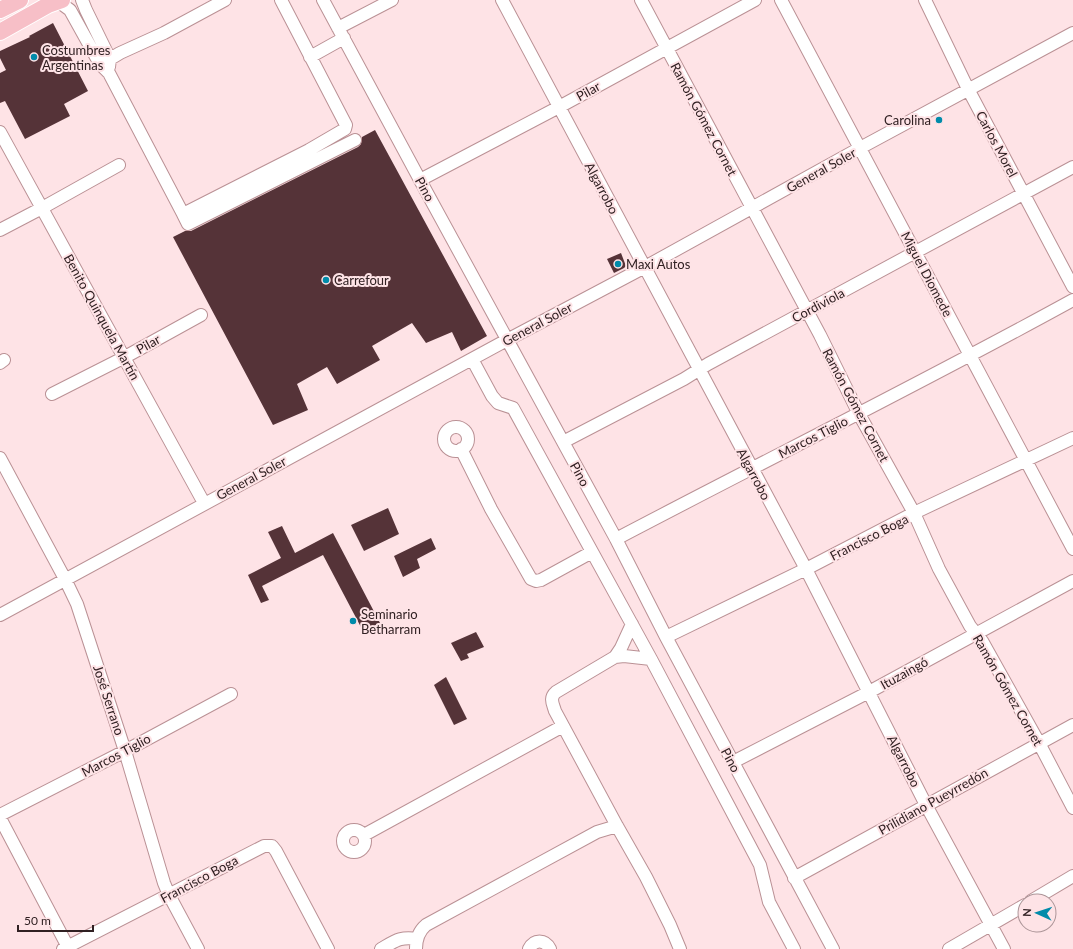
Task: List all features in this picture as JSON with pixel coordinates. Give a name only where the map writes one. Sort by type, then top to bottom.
[{"type":"main road","points":[[0,10],[20,0]]},
{"type":"main road","points":[[0,32],[49,2]]},
{"type":"street","points":[[82,0],[110,59],[109,72]]},
{"type":"street","points":[[110,59],[164,33],[225,0]]},
{"type":"street","points":[[183,214],[309,150],[345,129],[346,125],[281,0]]},
{"type":"street","name":"Pino","points":[[323,0],[616,539],[666,637],[833,949]]},
{"type":"street","points":[[310,56],[341,33],[392,0]]},
{"type":"street","name":"Algarrobo","points":[[502,0],[806,569],[926,805],[1004,949]]},
{"type":"street","name":"Ramón Gómez Cornet","points":[[641,0],[820,335],[859,414],[914,513],[939,569],[970,626],[976,633],[1039,743],[1073,808]]},
{"type":"street","name":"Pilar","points":[[420,180],[559,107],[755,0]]},
{"type":"street","name":"Miguel Diomede","points":[[781,0],[1073,548]]},
{"type":"street","name":"Carlos Morel","points":[[924,0],[968,89],[1073,287]]},
{"type":"street","points":[[49,2],[70,10],[100,64],[109,72],[188,224],[355,140]]},
{"type":"street","name":"General Soler","points":[[0,615],[204,503],[645,267],[860,148],[1073,33]]},
{"type":"street","name":"Benito Quinquela Martín","points":[[0,132],[204,503]]},
{"type":"street","points":[[0,230],[119,165]]},
{"type":"street","name":"Cordiviola","points":[[563,442],[1073,167]]},
{"type":"street","name":"Marcos Tiglio","points":[[616,539],[751,468],[971,356],[1073,300]]},
{"type":"street","name":"Pilar","points":[[52,394],[125,357],[201,315]]},
{"type":"street","points":[[472,359],[498,404],[513,408],[651,659],[760,865],[769,902],[791,948]]},
{"type":"street","name":"Francisco Boga","points":[[666,637],[806,569],[914,513],[1073,438]]},
{"type":"street","points":[[461,449],[491,509],[531,579],[536,581],[541,580],[592,552]]},
{"type":"street","name":"José Serrano","points":[[0,458],[77,604],[125,751],[164,883],[198,949]]},
{"type":"street","name":"Ituzaingó","points":[[733,762],[869,692],[1073,581]]},
{"type":"street","points":[[615,657],[628,635],[632,624]]},
{"type":"street","points":[[651,659],[624,656],[615,657],[553,694],[551,700],[555,712],[646,877],[670,925],[680,949]]},
{"type":"street","name":"Marcos Tiglio","points":[[0,816],[231,694]]},
{"type":"street","name":"Prilidiano Pueyrredón","points":[[794,878],[1073,725]]},
{"type":"street","points":[[364,835],[563,726]]},
{"type":"street","points":[[0,816],[66,948]]},
{"type":"street","points":[[381,949],[400,939],[408,938],[417,944],[420,930],[426,925],[597,832],[617,826]]},
{"type":"street","name":"Francisco Boga","points":[[66,948],[256,849],[264,846],[272,846],[328,949]]},
{"type":"street","points":[[1044,893],[1073,876]]},
{"type":"street","points":[[949,949],[1017,910]]},
{"type":"street","points":[[529,949],[531,945],[538,942],[545,943],[550,949]]},
{"type":"building","points":[[53,23],[88,91],[64,104],[70,116],[25,139],[5,101],[0,103],[0,73],[6,70],[0,58],[0,51],[30,37],[29,36]]},
{"type":"building","name":"Carrefour","points":[[375,130],[487,336],[461,351],[452,332],[426,343],[412,323],[372,346],[380,360],[337,384],[327,367],[297,384],[308,410],[273,425],[173,237],[185,231],[191,231],[358,147],[361,144],[362,137]]},
{"type":"building","name":"Maxi Autos","points":[[621,253],[626,266],[614,273],[607,259]]},
{"type":"building","points":[[388,508],[399,534],[364,551],[351,525]]},
{"type":"building","points":[[282,526],[295,553],[333,533],[380,623],[363,631],[323,555],[262,586],[269,600],[261,603],[248,575],[281,558],[268,532]]},
{"type":"building","points":[[431,538],[436,549],[417,559],[420,568],[403,577],[394,556]]},
{"type":"building","points":[[476,632],[484,647],[467,654],[469,658],[461,661],[451,643]]},
{"type":"building","points":[[446,677],[467,719],[454,725],[434,685]]},
{"type":"place","name":"Costumbres Argentinas","points":[[34,57]]},
{"type":"place","name":"Carolina","points":[[939,120]]},
{"type":"place","name":"Maxi Autos","points":[[618,264]]},
{"type":"place","name":"Carrefour","points":[[326,280]]},
{"type":"place","name":"Seminario Betharram","points":[[353,621]]}]
